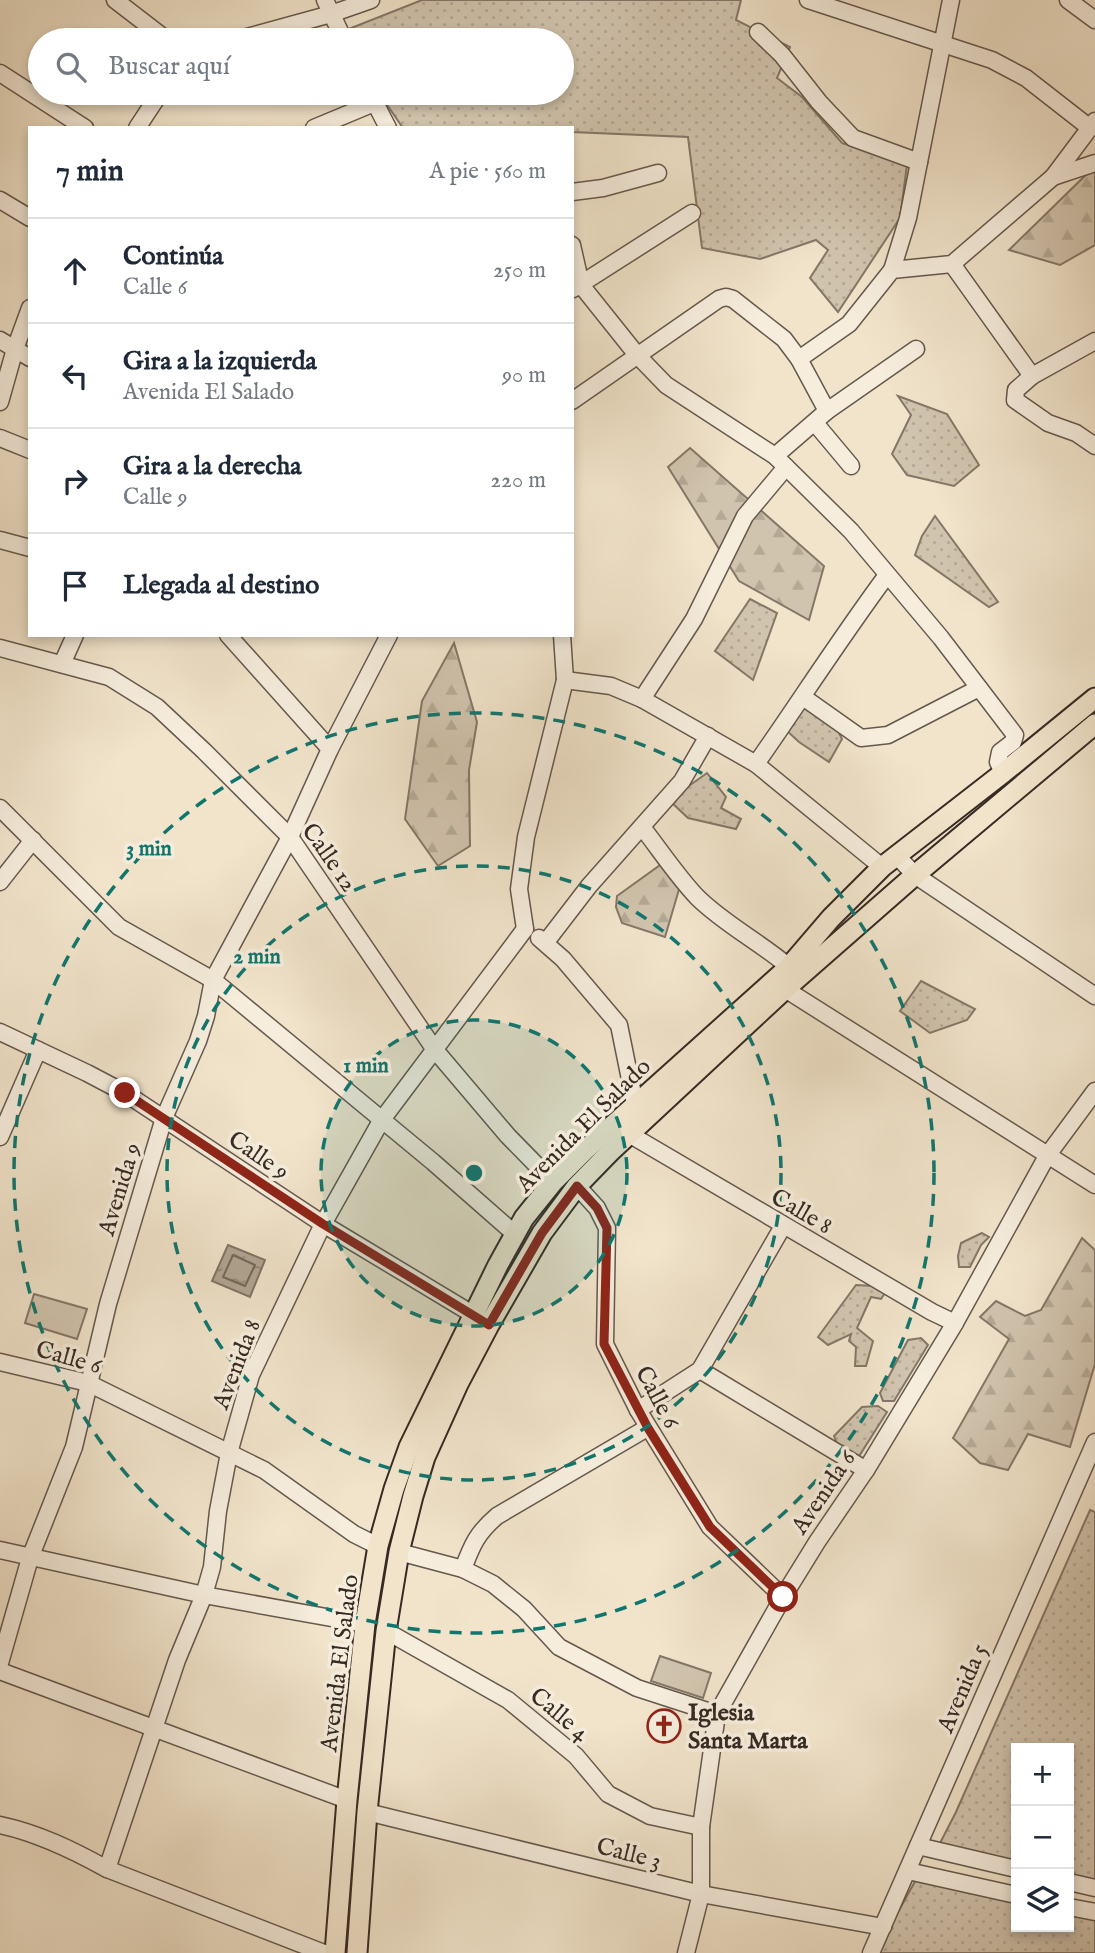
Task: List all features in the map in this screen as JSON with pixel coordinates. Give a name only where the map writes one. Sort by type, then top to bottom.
[{"type":"main road","name":"Avenida El Salado","points":[[357,1953],[367,1812],[386,1631],[399,1552],[425,1457],[458,1384],[515,1234],[524,1218],[552,1182],[789,967],[831,918],[890,862],[1095,698]]},
{"type":"main road","name":"Avenida El Salado","points":[[335,1953],[365,1624],[378,1546],[409,1447],[481,1320],[577,1186],[629,1134],[785,989],[915,875],[1095,724]]},
{"type":"street","points":[[269,28],[328,7],[371,0]]},
{"type":"street","points":[[808,0],[992,60],[1026,78],[1092,125],[1053,177],[952,264],[892,270]]},
{"type":"street","points":[[799,359],[849,324],[892,270],[908,218],[951,0]]},
{"type":"street","points":[[1068,0],[1095,20]]},
{"type":"street","points":[[118,1],[152,28]]},
{"type":"street","points":[[328,7],[338,28]]},
{"type":"street","points":[[758,32],[782,55],[819,102],[853,138],[919,162]]},
{"type":"street","points":[[0,73],[28,91]]},
{"type":"street","points":[[49,105],[82,126]]},
{"type":"street","points":[[138,126],[152,105]]},
{"type":"street","points":[[318,126],[358,105]]},
{"type":"street","points":[[376,105],[387,126]]},
{"type":"street","points":[[1053,177],[1095,163]]},
{"type":"street","points":[[574,192],[603,188],[658,173]]},
{"type":"street","points":[[0,200],[28,217]]},
{"type":"street","points":[[577,287],[692,213]]},
{"type":"street","points":[[574,262],[577,287],[666,385],[781,461],[850,531],[941,638],[1015,735],[1013,742],[1000,752],[998,762],[1003,774]]},
{"type":"street","points":[[952,264],[1032,376]]},
{"type":"street","points":[[574,400],[719,299],[726,297],[733,299],[783,339],[799,359],[827,411]]},
{"type":"street","points":[[0,402],[28,313]]},
{"type":"street","points":[[0,340],[28,357]]},
{"type":"street","points":[[1095,341],[1032,376],[1016,390],[1015,400],[1048,424],[1076,433],[1095,446]]},
{"type":"street","points":[[642,699],[694,619],[745,516],[781,461],[827,411],[916,349]]},
{"type":"street","points":[[815,423],[851,466]]},
{"type":"street","points":[[0,438],[28,449]]},
{"type":"street","points":[[0,540],[28,547]]},
{"type":"street","points":[[756,764],[887,575]]},
{"type":"street","points":[[62,664],[74,637]]},
{"type":"street","points":[[230,637],[330,749]]},
{"type":"street","name":"Avenida 9","points":[[0,1663],[30,1558],[74,1447],[108,1304],[164,1118],[198,1041],[213,980],[290,837],[330,749],[387,637]]},
{"type":"street","points":[[558,637],[565,680],[526,837],[519,889],[525,929],[546,942],[619,1025],[635,1104]]},
{"type":"street","name":"Calle 12","points":[[0,649],[109,677],[157,707],[290,837],[435,1050],[508,1136],[552,1182]]},
{"type":"street","points":[[565,680],[611,686],[642,699],[756,764],[890,862],[915,875],[1095,996]]},
{"type":"street","points":[[803,697],[861,738],[873,738],[888,735],[979,688]]},
{"type":"street","points":[[546,942],[589,886],[682,781],[708,736]]},
{"type":"street","points":[[0,808],[120,927],[213,980],[433,1162],[515,1234]]},
{"type":"street","points":[[642,827],[697,897],[789,967]]},
{"type":"street","points":[[0,882],[33,840]]},
{"type":"street","name":"Avenida 8","points":[[107,1869],[177,1660],[204,1595],[212,1567],[218,1511],[229,1453],[250,1375],[323,1224],[381,1121],[525,929]]},
{"type":"street","points":[[785,989],[1095,1185]]},
{"type":"street","name":"Calle 9","points":[[0,1032],[106,1083],[164,1118],[323,1224],[481,1320]]},
{"type":"street","points":[[0,1137],[38,1050]]},
{"type":"street","name":"Avenida 6","points":[[686,1953],[701,1894],[701,1828],[717,1714],[783,1597],[866,1471],[955,1323],[1047,1156],[1095,1091]]},
{"type":"street","name":"Calle 8","points":[[629,1134],[783,1226],[955,1323]]},
{"type":"street","name":"Calle 6","points":[[577,1186],[597,1208],[607,1228],[604,1344],[648,1428],[710,1527],[783,1597]]},
{"type":"street","points":[[638,1410],[700,1370],[783,1226]]},
{"type":"street","name":"Calle 6","points":[[0,1362],[88,1383],[264,1470],[354,1534],[378,1546]]},
{"type":"street","points":[[700,1370],[866,1471]]},
{"type":"street","points":[[463,1569],[481,1530],[497,1517],[648,1428]]},
{"type":"street","name":"Avenida 5","points":[[871,1953],[1091,1459],[1095,1442]]},
{"type":"street","points":[[0,1550],[204,1595],[365,1624]]},
{"type":"street","points":[[399,1552],[463,1569],[493,1584],[524,1609],[559,1647],[637,1688],[717,1714]]},
{"type":"street","name":"Calle 4","points":[[386,1631],[508,1700],[576,1756],[608,1794],[650,1816],[701,1828]]},
{"type":"street","points":[[0,1671],[347,1800]]},
{"type":"street","name":"Calle 3","points":[[367,1812],[701,1894],[884,1927]]},
{"type":"street","points":[[0,1825],[34,1834],[107,1869],[324,1953]]},
{"type":"street","points":[[918,1846],[1012,1869]]},
{"type":"street","points":[[908,1871],[1011,1894]]},
{"type":"street","points":[[1074,1883],[1095,1888]]},
{"type":"street","points":[[1074,1908],[1095,1912]]},
{"type":"green space","points":[[422,0],[741,0],[736,20],[790,47],[777,78],[802,97],[842,143],[907,165],[900,218],[838,312],[810,278],[828,250],[816,240],[760,259],[702,248],[688,137],[574,132],[574,126],[402,126],[387,105],[574,105],[574,28],[351,28]]},
{"type":"green space","points":[[1095,166],[1095,245],[1060,265],[1009,250]]},
{"type":"green space","points":[[898,396],[947,414],[979,465],[954,486],[907,475],[892,454],[911,415]]},
{"type":"green space","points":[[690,448],[824,566],[809,620],[739,581],[668,467]]},
{"type":"green space","points":[[935,516],[998,602],[989,607],[915,555],[922,536]]},
{"type":"green space","points":[[750,599],[777,613],[753,680],[715,651]]},
{"type":"green space","points":[[454,643],[477,722],[469,770],[470,846],[438,866],[405,819],[422,701]]},
{"type":"green space","points":[[807,702],[833,721],[842,739],[829,762],[786,730]]},
{"type":"green space","points":[[707,773],[726,797],[721,808],[741,819],[736,829],[688,818],[669,800]]},
{"type":"green space","points":[[663,863],[680,886],[665,937],[622,923],[616,907],[617,896]]},
{"type":"green space","points":[[921,981],[975,1009],[967,1020],[930,1033],[900,1011]]},
{"type":"green space","points":[[982,1233],[989,1237],[981,1245],[970,1267],[959,1267],[961,1243]]},
{"type":"green space","points":[[1082,1238],[1095,1250],[1095,1364],[1070,1447],[1028,1434],[1008,1470],[980,1463],[953,1438],[1009,1339],[980,1317],[996,1301],[1025,1316],[1041,1310]]},
{"type":"green space","points":[[856,1285],[874,1286],[885,1293],[881,1299],[871,1297],[857,1328],[873,1341],[866,1366],[855,1366],[856,1347],[849,1341],[851,1334],[828,1345],[818,1337]]},
{"type":"green space","points":[[34,1294],[87,1309],[77,1339],[25,1323]]},
{"type":"green space","points":[[921,1338],[928,1345],[894,1401],[883,1401],[880,1393],[908,1340]]},
{"type":"green space","points":[[878,1406],[887,1412],[856,1461],[840,1451],[834,1436],[862,1407]]},
{"type":"green space","points":[[1090,1510],[1095,1512],[1095,1882],[1074,1877],[1074,1743],[1011,1743],[1011,1863],[938,1847]]},
{"type":"green space","points":[[660,1656],[711,1673],[703,1698],[651,1681]]},
{"type":"green space","points":[[917,1878],[1011,1900],[1011,1932],[1074,1932],[1074,1914],[1095,1919],[1095,1953],[879,1953],[888,1930]]},
{"type":"water","points":[[228,1245],[265,1260],[250,1297],[212,1281]]},
{"type":"place","name":"Iglesia Santa Marta","points":[[664,1726]]},
{"type":"route","points":[[125,1093],[323,1224],[489,1325],[542,1233],[577,1186],[597,1208],[607,1228],[604,1344],[648,1428],[710,1527],[783,1597]]}]
